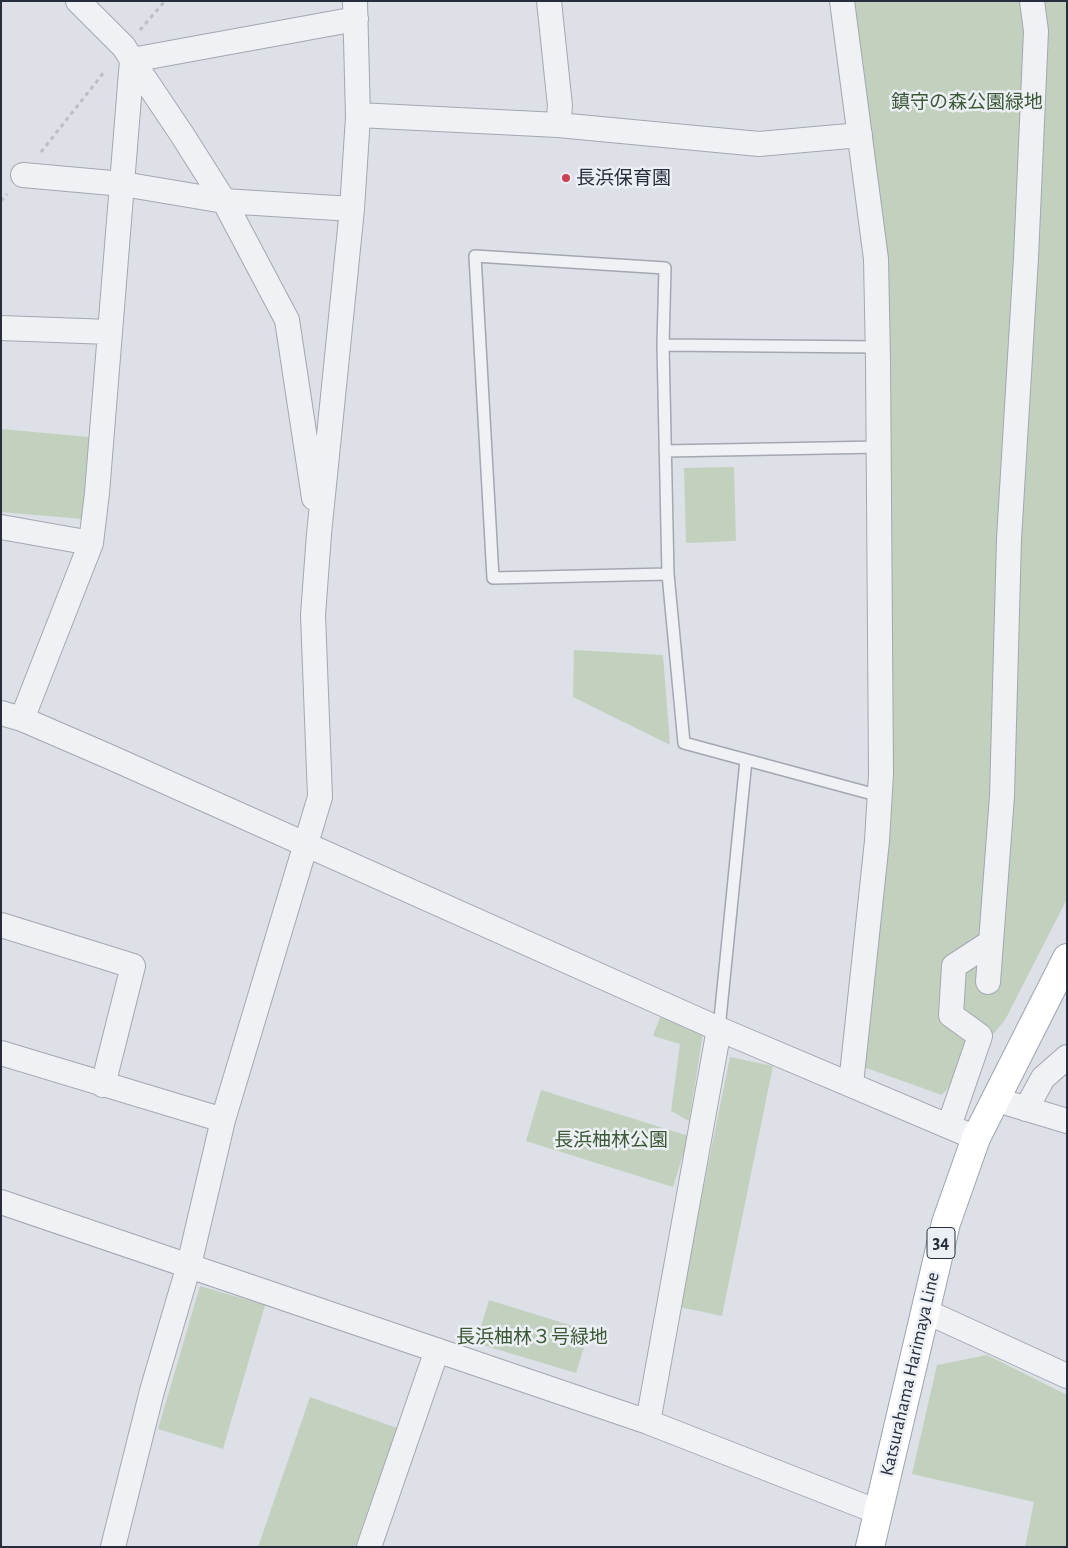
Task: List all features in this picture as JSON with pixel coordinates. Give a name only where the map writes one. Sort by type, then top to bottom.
[{"type":"main road","name":"Katsurahama Harimaya Line","points":[[870,1547],[946,1222],[976,1138],[1067,958]]},
{"type":"street","points":[[78,1],[128,54],[183,136],[224,201],[287,320],[319,534]]},
{"type":"street","points":[[549,1],[560,106],[558,125]]},
{"type":"street","points":[[842,1],[876,259],[879,447],[880,796],[852,1084]]},
{"type":"street","points":[[988,982],[1002,796],[1009,540],[1026,258],[1036,31],[1032,1]]},
{"type":"street","points":[[113,1547],[152,1391],[189,1265],[222,1120],[320,797],[313,615],[319,534],[352,209],[358,115],[355,10],[128,54]]},
{"type":"street","points":[[128,54],[123,184],[98,493],[92,543],[12,716],[719,1029],[976,1138]]},
{"type":"street","points":[[358,115],[558,125],[759,144],[860,135]]},
{"type":"street","points":[[22,175],[123,184],[224,201],[352,209]]},
{"type":"street","points":[[1,328],[110,332]]},
{"type":"street","points":[[1,527],[92,543]]},
{"type":"street","points":[[1,925],[133,966],[103,1084]]},
{"type":"street","points":[[949,1126],[980,1036],[951,1015],[954,966],[991,942]]},
{"type":"street","points":[[648,1422],[719,1029]]},
{"type":"street","points":[[1,1053],[222,1120]]},
{"type":"street","points":[[1026,1109],[1043,1078],[1067,1057]]},
{"type":"street","points":[[994,1100],[1067,1121]]},
{"type":"street","points":[[1,1202],[648,1422],[878,1512]]},
{"type":"street","points":[[926,1311],[1067,1376]]},
{"type":"street","points":[[369,1547],[437,1350]]},
{"type":"lane","points":[[668,574],[493,578],[475,256],[665,268],[663,345],[668,574],[684,743],[880,796]]},
{"type":"lane","points":[[663,345],[878,347]]},
{"type":"lane","points":[[665,451],[879,447]]},
{"type":"lane","points":[[719,1029],[746,760]]},
{"type":"path","points":[[1,202],[22,175],[128,54],[165,1]]},
{"type":"green space","name":"鎮守の森公園緑地","points":[[854,1],[1067,1],[1067,899],[1005,1020],[942,1095],[855,1064],[889,796],[885,261]]},
{"type":"green space","points":[[1,429],[89,437],[82,519],[1,512]]},
{"type":"green space","points":[[734,467],[736,541],[686,543],[684,468]]},
{"type":"green space","points":[[574,650],[663,655],[670,745],[573,697]]},
{"type":"green space","points":[[660,1017],[703,1034],[689,1121],[671,1111],[680,1044],[653,1036]]},
{"type":"green space","points":[[730,1057],[773,1066],[722,1316],[679,1307]]},
{"type":"green space","name":"長浜柚林公園","points":[[541,1090],[689,1136],[673,1187],[526,1141]]},
{"type":"green space","points":[[200,1286],[265,1305],[223,1449],[158,1429]]},
{"type":"green space","name":"長浜柚林３号緑地","points":[[489,1300],[589,1331],[576,1373],[476,1343]]},
{"type":"green space","points":[[987,1355],[1067,1395],[1067,1547],[1025,1547],[1034,1502],[912,1474],[937,1365]]},
{"type":"green space","points":[[310,1397],[397,1428],[355,1547],[258,1547]]},
{"type":"place","name":"長浜保育園","points":[[566,178]]}]
